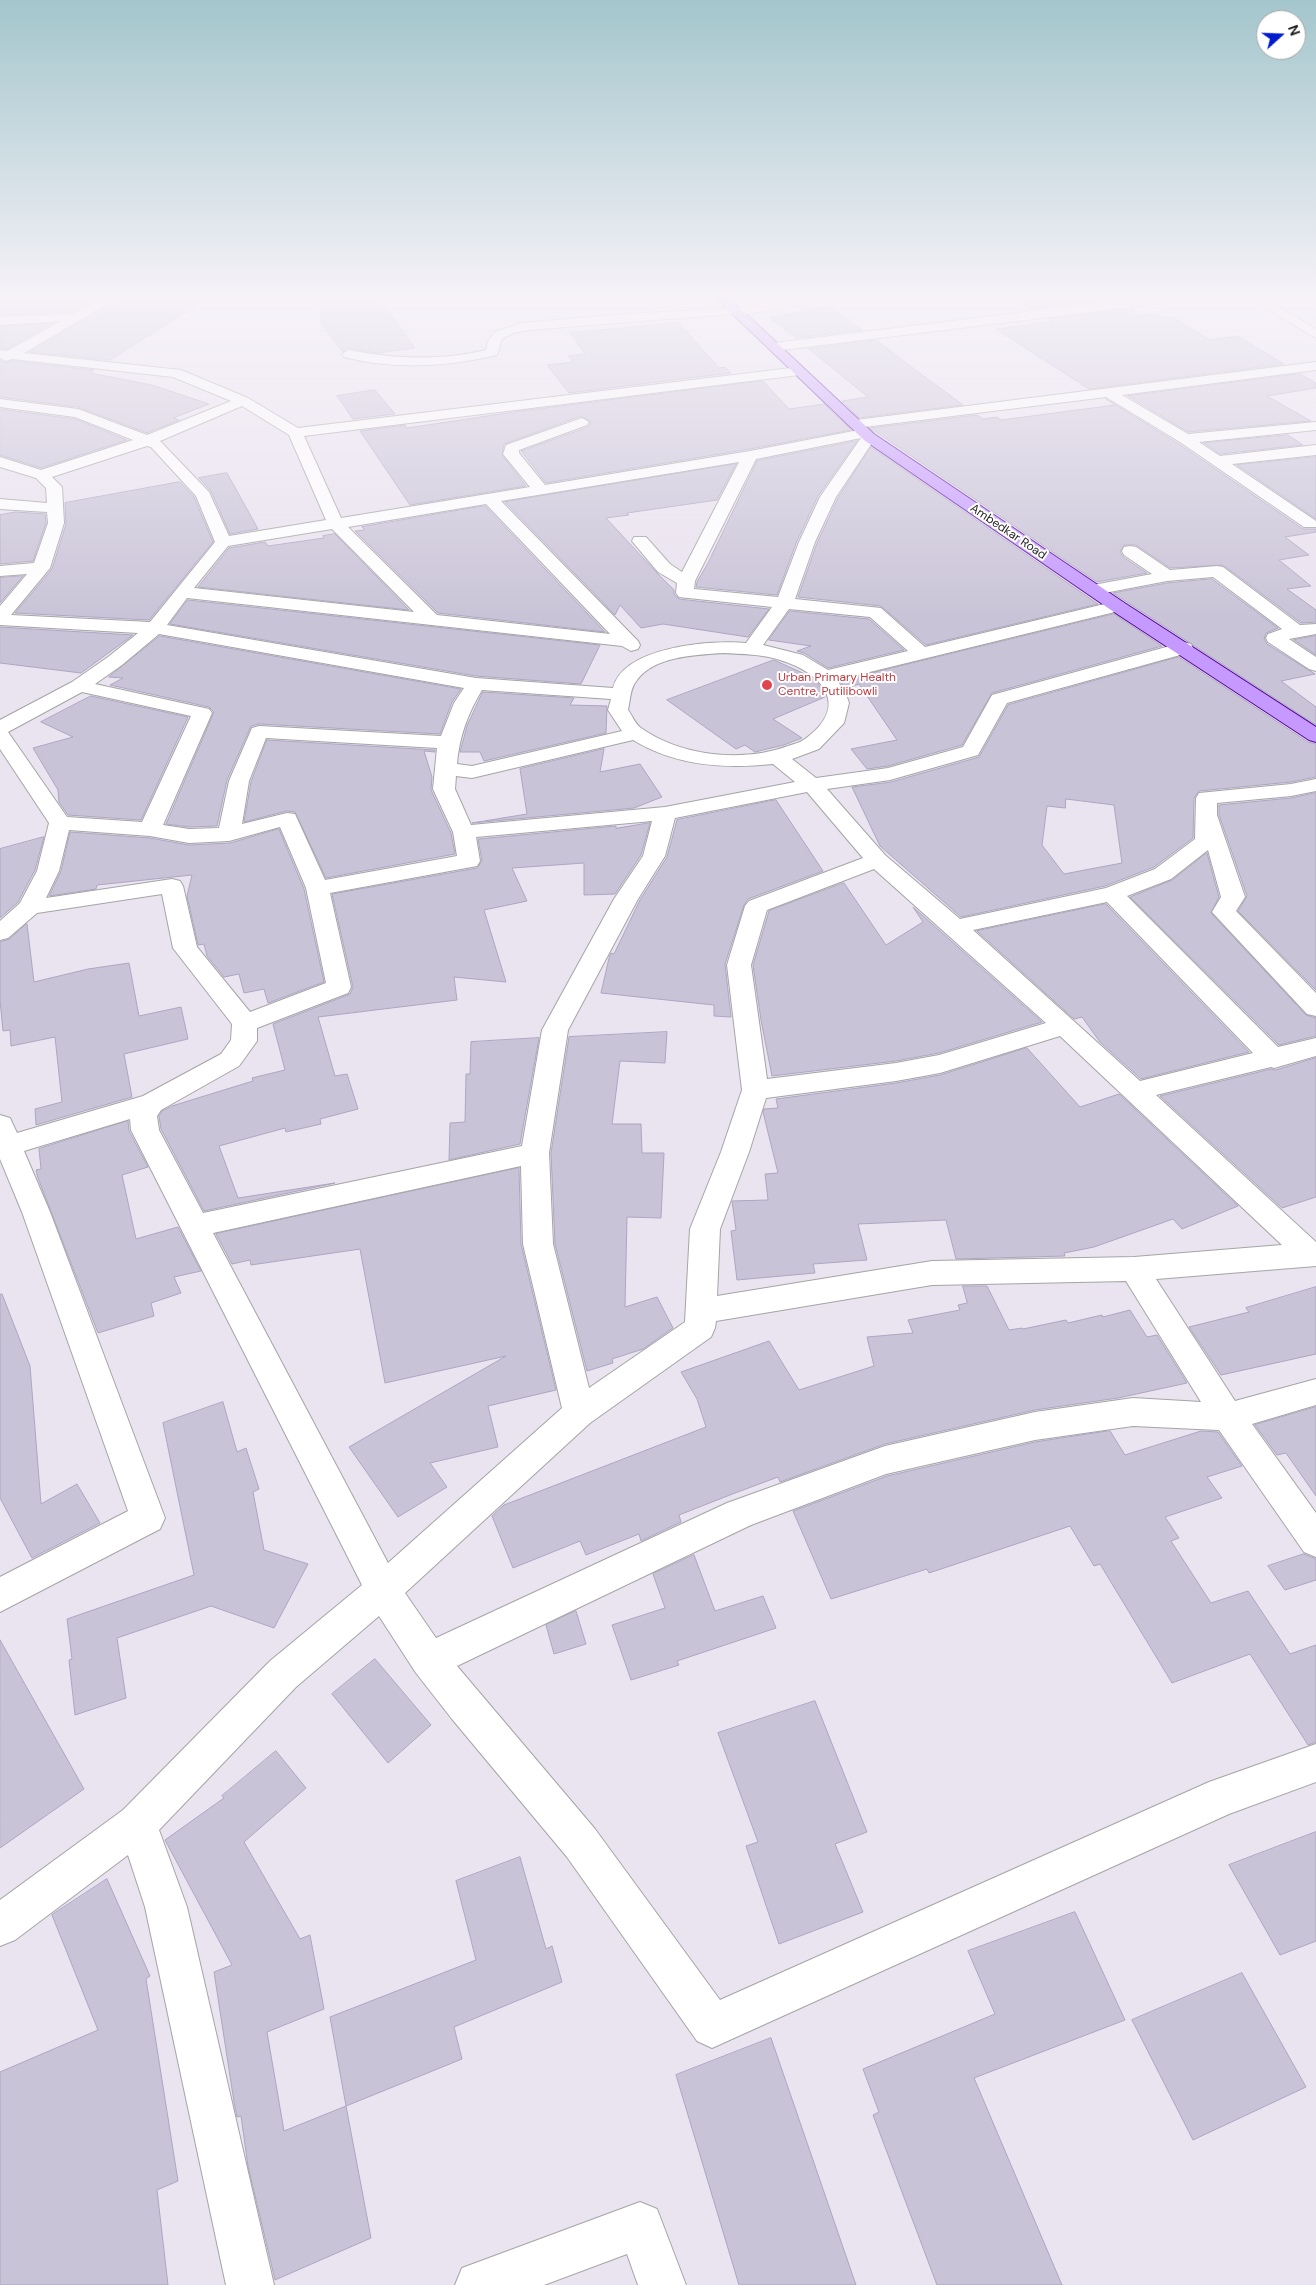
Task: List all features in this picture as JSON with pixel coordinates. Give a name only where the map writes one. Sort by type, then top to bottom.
[{"type":"main road","name":"Ambedkar Road","points":[[835,406],[863,431],[1117,606],[1316,736]]},
{"type":"street","points":[[21,406],[78,413],[156,444],[203,495],[223,542]]},
{"type":"street","points":[[41,475],[148,440],[232,406]]},
{"type":"street","points":[[250,406],[296,434],[336,524],[430,618]]},
{"type":"street","points":[[296,434],[526,406]]},
{"type":"street","points":[[0,728],[79,686],[115,661],[155,628],[223,542],[750,456],[863,431],[1022,406]]},
{"type":"street","points":[[1130,406],[1185,439],[1313,524]]},
{"type":"street","points":[[540,490],[511,454],[511,448],[582,422]]},
{"type":"street","points":[[1185,439],[1316,426]]},
{"type":"street","points":[[751,649],[785,602],[807,542],[828,497],[863,431]]},
{"type":"street","points":[[1217,461],[1316,450]]},
{"type":"street","points":[[750,456],[686,581],[685,593],[875,612],[922,654]]},
{"type":"street","points":[[0,462],[41,475],[54,487],[56,508],[56,523],[41,568],[0,618]]},
{"type":"street","points":[[490,498],[648,663]]},
{"type":"street","points":[[0,504],[56,508]]},
{"type":"street","points":[[1313,524],[1300,526],[1316,542]]},
{"type":"street","points":[[640,541],[664,568],[686,581]]},
{"type":"street","points":[[1130,551],[1167,576]]},
{"type":"street","points":[[0,571],[41,568]]},
{"type":"street","points":[[1094,590],[1167,576],[1217,571],[1296,631]]},
{"type":"street","points":[[182,592],[626,641]]},
{"type":"street","points":[[825,677],[1117,606]]},
{"type":"street","points":[[0,618],[155,628],[476,684],[618,694]]},
{"type":"street","points":[[1316,629],[1296,631],[1275,638],[1316,664]]},
{"type":"street","points":[[723,647],[780,654],[805,664],[825,677],[838,694],[839,713],[829,731],[808,746],[777,757],[743,762],[706,760],[672,753],[635,734],[621,718],[618,694],[628,677],[648,663],[670,654],[695,649],[723,647]]},
{"type":"street","points":[[464,832],[665,813],[812,785],[890,774],[971,751],[999,700],[1184,648]]},
{"type":"street","points":[[317,888],[468,861],[464,832],[444,789],[448,743],[464,703],[476,684]]},
{"type":"street","points":[[79,686],[202,713],[150,829]]},
{"type":"street","points":[[229,834],[239,781],[259,732],[448,743]]},
{"type":"street","points":[[0,734],[60,823],[48,871],[30,907],[0,933]]},
{"type":"street","points":[[448,743],[446,769],[472,772],[635,734]]},
{"type":"street","points":[[777,757],[812,785],[877,860],[1065,1026],[1313,1255]]},
{"type":"street","points":[[954,927],[1112,894],[1163,874],[1206,841],[1207,798],[1291,790],[1316,784]]},
{"type":"street","points":[[579,1413],[538,1244],[535,1154],[555,1030],[626,900],[654,856],[665,813]]},
{"type":"street","points":[[1206,815],[1223,862],[1233,898],[1224,912],[1316,1008]]},
{"type":"street","points":[[60,823],[150,829],[189,836],[229,834],[287,819],[317,888],[339,987],[245,1024]]},
{"type":"street","points":[[0,1925],[138,1824],[283,1674],[383,1590],[579,1413],[700,1328],[705,1228],[735,1152],[755,1090],[739,965],[757,906],[877,860]]},
{"type":"street","points":[[0,1596],[148,1518],[3,1140],[152,1103],[230,1060],[244,1041],[245,1024],[185,948],[172,886],[30,907]]},
{"type":"street","points":[[1112,894],[1274,1059]]},
{"type":"street","points":[[755,1090],[896,1072],[940,1064],[1065,1026]]},
{"type":"street","points":[[1135,1091],[1274,1059],[1316,1047]]},
{"type":"street","points":[[152,1103],[143,1114],[145,1130],[383,1590],[429,1660],[465,1706],[581,1844],[712,2026],[1223,1796],[1316,1763]]},
{"type":"street","points":[[193,1226],[535,1154]]},
{"type":"street","points":[[701,1311],[932,1273],[1134,1269],[1313,1255]]},
{"type":"street","points":[[1134,1269],[1228,1417],[1316,1541]]},
{"type":"street","points":[[429,1660],[739,1514],[885,1460],[1035,1426],[1133,1412],[1228,1417],[1316,1392]]},
{"type":"street","points":[[138,1824],[166,1907],[250,2285]]},
{"type":"street","points":[[479,2285],[640,2226],[662,2285]]},
{"type":"building","points":[[67,406],[205,406],[173,418],[179,420],[147,433],[78,407]]},
{"type":"building","points":[[344,406],[388,406],[395,414],[353,419]]},
{"type":"building","points":[[565,406],[786,406],[789,409],[826,406],[851,430],[546,483],[521,451],[588,427],[591,422],[581,416],[504,444],[502,455],[526,486],[410,505],[360,431],[405,425],[407,428]]},
{"type":"building","points":[[847,406],[958,406],[859,418]]},
{"type":"building","points":[[1117,406],[1179,444],[1303,529],[1316,529],[1316,532],[1285,537],[1309,555],[1279,560],[1311,586],[1287,589],[1316,610],[1316,622],[1301,623],[1223,565],[1170,568],[1136,545],[1124,545],[1120,552],[1123,557],[1147,573],[1097,582],[870,428],[977,415],[983,419],[997,417],[1001,420]]},
{"type":"building","points":[[1144,406],[1284,406],[1311,421],[1188,432]]},
{"type":"building","points":[[0,409],[75,419],[127,440],[41,468],[0,455]]},
{"type":"building","points":[[1288,435],[1303,445],[1220,454],[1204,443]]},
{"type":"building","points":[[857,441],[818,496],[797,541],[777,595],[696,587],[757,461]]},
{"type":"building","points":[[871,447],[1098,604],[926,645],[881,606],[798,597],[817,543],[838,498]]},
{"type":"building","points":[[1316,457],[1316,519],[1237,465]]},
{"type":"building","points":[[736,464],[717,500],[627,513],[629,515],[606,518],[674,590],[674,594],[679,599],[769,609],[748,637],[663,624],[641,628],[620,605],[615,615],[505,502]]},
{"type":"building","points":[[227,473],[258,529],[230,534],[211,491],[199,478]]},
{"type":"building","points":[[180,482],[194,497],[213,542],[149,620],[15,613],[52,569],[66,524],[65,503]]},
{"type":"building","points":[[485,506],[605,632],[438,613],[355,531],[365,530],[362,527]]},
{"type":"building","points":[[16,512],[45,514],[46,523],[33,561],[0,564],[0,515]]},
{"type":"building","points":[[335,534],[409,610],[198,587],[229,548],[265,542],[268,546],[324,538],[323,536]]},
{"type":"building","points":[[23,576],[0,603],[0,578]]},
{"type":"building","points":[[1212,579],[1278,628],[1266,633],[1264,639],[1267,644],[1315,674],[1281,681],[1316,707],[1316,725],[1113,593],[1167,583]]},
{"type":"building","points":[[188,600],[600,645],[581,684],[476,676],[170,624]]},
{"type":"building","points":[[790,611],[869,619],[904,650],[828,668],[804,653],[797,651],[811,646],[769,640]]},
{"type":"building","points":[[1114,614],[1162,646],[992,693],[962,745],[888,766],[867,769],[851,749],[897,740],[859,684],[845,689],[840,681]]},
{"type":"building","points":[[0,627],[133,635],[81,673],[0,663]]},
{"type":"building","points":[[160,636],[461,689],[452,702],[440,734],[259,724],[251,726],[227,780],[217,826],[189,827],[166,824],[214,712],[209,707],[110,685],[123,678],[109,677]]},
{"type":"building","points":[[1316,636],[1316,655],[1294,640]]},
{"type":"building","points":[[1179,657],[1308,742],[1316,744],[1316,777],[1291,782],[1199,791],[1194,798],[1193,838],[1154,867],[1105,886],[961,917],[880,846],[852,787],[891,782],[979,757],[1008,705]],"holes":[[[1066,799],[1114,805],[1122,863],[1064,874],[1042,845],[1047,806],[1065,808]]]},
{"type":"building","points":[[774,660],[807,675],[818,683],[825,697],[773,719],[802,738],[784,745],[755,752],[745,745],[736,749],[667,700]]},
{"type":"building","points":[[483,692],[574,698],[570,705],[607,706],[606,733],[484,761],[480,752],[460,752],[467,726]]},
{"type":"building","points":[[91,696],[188,717],[141,820],[68,815],[59,802],[58,790],[33,748],[73,737],[41,722]]},
{"type":"building","points":[[267,740],[435,750],[435,752],[424,751],[432,777],[431,790],[451,833],[455,854],[326,878],[295,812],[287,811],[244,822],[251,782]]},
{"type":"building","points":[[604,749],[600,772],[640,764],[662,797],[634,808],[472,823],[527,814],[520,769]]},
{"type":"building","points":[[1316,793],[1316,990],[1238,911],[1247,896],[1219,815],[1219,805],[1291,798]]},
{"type":"building","points":[[776,800],[823,871],[748,899],[744,905],[725,964],[731,1017],[714,1016],[714,1005],[601,993],[611,953],[614,954],[640,900],[667,857],[677,820]]},
{"type":"building","points":[[650,823],[641,855],[615,894],[584,895],[584,863],[512,868],[527,901],[484,910],[506,982],[454,977],[457,1000],[318,1017],[335,1076],[347,1074],[358,1109],[320,1119],[321,1124],[286,1132],[285,1128],[219,1146],[238,1198],[335,1183],[204,1211],[161,1129],[159,1116],[162,1111],[172,1106],[253,1081],[252,1078],[285,1070],[273,1024],[350,994],[353,987],[332,894],[477,868],[482,861],[478,839],[616,826],[616,828]]},
{"type":"building","points":[[279,829],[304,889],[324,982],[268,1003],[264,989],[244,993],[239,974],[224,977],[207,956],[204,944],[198,945],[187,896],[192,875],[97,885],[96,889],[49,896],[61,871],[70,832],[150,838],[189,845],[230,843]]},
{"type":"building","points":[[44,837],[35,870],[18,902],[0,918],[0,849]]},
{"type":"building","points":[[1207,853],[1219,897],[1211,913],[1306,1015],[1316,1018],[1316,1036],[1279,1045],[1130,897],[1172,880]]},
{"type":"building","points":[[844,883],[886,945],[923,922],[913,907],[1042,1022],[939,1053],[896,1061],[772,1076],[753,965],[769,911]]},
{"type":"building","points":[[1106,904],[1249,1052],[1141,1079],[1100,1042],[1082,1017],[1074,1019],[977,931]]},
{"type":"building","points":[[27,924],[34,982],[88,969],[129,963],[139,1016],[181,1007],[188,1039],[124,1054],[132,1097],[36,1125],[35,1109],[62,1102],[55,1037],[11,1046],[10,1030],[3,1031],[0,1000],[0,942],[9,939]]},
{"type":"building","points":[[667,1032],[665,1063],[620,1061],[612,1124],[641,1124],[642,1153],[664,1153],[661,1218],[627,1217],[625,1307],[657,1297],[673,1328],[643,1349],[612,1359],[613,1363],[587,1371],[555,1244],[551,1153],[569,1037]]},
{"type":"building","points":[[539,1038],[520,1144],[449,1160],[450,1123],[465,1122],[466,1074],[470,1074],[471,1042]]},
{"type":"building","points":[[1027,1048],[1080,1107],[1119,1094],[1238,1206],[1182,1229],[1173,1219],[1094,1247],[1064,1253],[1065,1256],[956,1259],[946,1220],[858,1224],[867,1260],[813,1264],[815,1273],[737,1280],[731,1231],[736,1230],[732,1201],[768,1200],[765,1174],[778,1173],[763,1112],[764,1109],[778,1108],[776,1099],[896,1083],[940,1075]]},
{"type":"building","points":[[1316,1058],[1316,1197],[1282,1208],[1160,1096],[1271,1069],[1275,1070]]},
{"type":"building","points":[[128,1121],[129,1131],[148,1167],[122,1175],[136,1239],[178,1227],[201,1271],[174,1277],[181,1293],[151,1303],[154,1316],[98,1333],[36,1170],[41,1169],[39,1149]]},
{"type":"building","points":[[519,1168],[521,1244],[556,1390],[488,1406],[498,1447],[430,1463],[447,1487],[398,1517],[349,1447],[506,1356],[385,1383],[360,1249],[251,1265],[250,1260],[232,1264],[216,1234]]},
{"type":"building","points":[[963,1286],[987,1286],[1009,1330],[1066,1320],[1068,1323],[1130,1310],[1147,1337],[1157,1335],[1187,1383],[1118,1398],[1035,1410],[885,1444],[780,1482],[778,1477],[679,1515],[681,1522],[641,1541],[639,1534],[586,1555],[580,1541],[513,1568],[492,1516],[504,1505],[706,1427],[697,1399],[681,1372],[769,1341],[799,1390],[874,1366],[867,1337],[913,1333],[908,1320],[960,1310],[958,1305],[967,1303]]},
{"type":"building","points":[[1316,1287],[1316,1354],[1221,1375],[1189,1327],[1249,1312],[1246,1308]]},
{"type":"building","points":[[2,1294],[30,1366],[41,1504],[77,1484],[100,1523],[32,1558],[0,1498],[0,1295]]},
{"type":"building","points":[[223,1402],[237,1452],[246,1448],[259,1489],[253,1492],[264,1550],[308,1564],[274,1628],[211,1606],[117,1638],[126,1698],[75,1715],[69,1660],[72,1659],[67,1619],[194,1575],[163,1423]]},
{"type":"building","points":[[1316,1407],[1316,1496],[1286,1453],[1277,1455],[1255,1425]]},
{"type":"building","points":[[1110,1431],[1125,1455],[1201,1431],[1218,1432],[1242,1466],[1207,1477],[1222,1498],[1165,1517],[1179,1538],[1171,1541],[1211,1603],[1248,1591],[1290,1654],[1316,1645],[1316,1742],[1308,1745],[1250,1654],[1172,1683],[1100,1564],[1094,1566],[1070,1526],[929,1573],[927,1569],[831,1599],[793,1511],[887,1476],[1035,1442]]},
{"type":"building","points":[[1304,1554],[1316,1559],[1316,1580],[1285,1590],[1268,1566]]},
{"type":"building","points":[[694,1555],[715,1611],[763,1596],[776,1628],[677,1661],[679,1665],[631,1680],[612,1625],[665,1608],[653,1574]]},
{"type":"building","points":[[576,1611],[586,1644],[554,1654],[546,1625]]},
{"type":"building","points":[[0,1640],[84,1789],[0,1848]]},
{"type":"building","points":[[375,1659],[431,1725],[388,1763],[332,1694]]},
{"type":"building","points":[[815,1701],[867,1832],[835,1844],[863,1912],[779,1944],[746,1846],[758,1842],[718,1733]]},
{"type":"building","points":[[276,1751],[306,1788],[244,1842],[300,1939],[310,1935],[324,2009],[267,2032],[284,2131],[346,2106],[371,2238],[275,2280],[248,2166],[241,2116],[237,2117],[234,2102],[214,1972],[232,1965],[165,1840],[224,1798],[222,1796]]},
{"type":"building","points":[[1316,1832],[1316,1941],[1280,1955],[1229,1865]]},
{"type":"building","points":[[520,1857],[546,1949],[552,1946],[562,1982],[454,2027],[462,2059],[346,2106],[330,2017],[476,1960],[456,1881]]},
{"type":"building","points":[[107,1879],[150,1976],[146,1979],[178,2181],[157,2190],[168,2285],[0,2285],[0,2072],[98,2030],[52,1915]]},
{"type":"building","points":[[1075,1912],[1125,2020],[974,2078],[1062,2285],[937,2285],[873,2115],[879,2112],[863,2069],[995,2014],[968,1951]]},
{"type":"building","points":[[1242,1973],[1306,2087],[1193,2140],[1132,2020]]},
{"type":"building","points":[[771,2038],[856,2285],[739,2285],[676,2075]]},
{"type":"place","name":"Urban Primary Health Centre, Putilibowli","points":[[767,685]]}]
